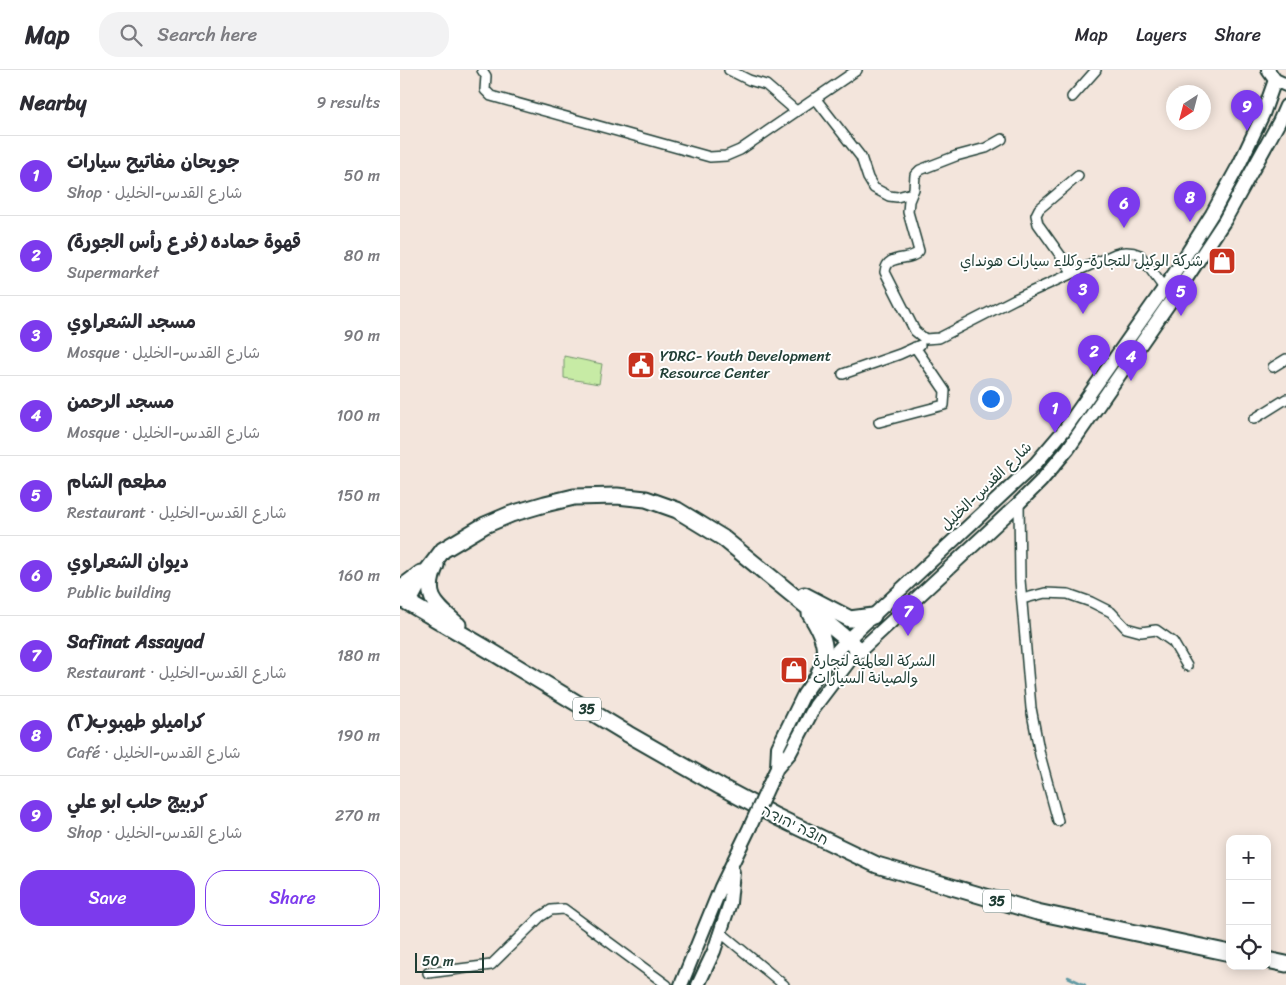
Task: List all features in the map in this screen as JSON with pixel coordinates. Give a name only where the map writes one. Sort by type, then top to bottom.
[{"type":"highway","points":[[400,586],[416,578],[443,550],[485,525],[511,514],[574,497],[617,496],[646,500],[676,510],[723,538],[860,650]]},
{"type":"highway","points":[[404,601],[443,550]]},
{"type":"highway","points":[[443,550],[431,577],[429,588],[435,603],[484,647]]},
{"type":"highway","points":[[790,592],[801,593],[850,618],[872,616]]},
{"type":"highway","points":[[790,592],[818,626],[823,641],[825,658],[819,674]]},
{"type":"highway","name":"חוצה יהודה","points":[[404,601],[721,787],[775,816],[877,864],[1037,912],[1226,952]]},
{"type":"highway","points":[[1271,961],[1286,964]]},
{"type":"main road","name":"شارع القدس-الخليل","points":[[777,768],[778,747],[804,694],[847,640],[1036,463],[1065,429],[1164,288],[1212,214],[1240,163],[1263,114],[1276,78]]},
{"type":"main road","name":"شارع القدس-الخليل","points":[[681,985],[777,768],[790,753],[815,706],[850,660],[1018,504],[1068,448],[1186,279],[1224,220],[1286,106]]},
{"type":"main road","name":"شارع القدس-الخليل","points":[[698,985],[714,951],[730,903],[734,862]]},
{"type":"street","points":[[728,70],[748,80],[766,85],[796,112]]},
{"type":"street","points":[[485,72],[485,90],[492,97],[710,158],[726,156],[740,150],[857,70]]},
{"type":"street","points":[[1072,97],[1096,70]]},
{"type":"street","points":[[815,98],[860,157],[874,188],[889,196],[897,197],[912,193]]},
{"type":"street","points":[[928,340],[915,332],[885,272],[886,266],[890,261],[915,255],[919,252],[908,212],[909,201],[914,188],[914,176],[920,170],[956,156],[986,148],[1002,139]]},
{"type":"street","points":[[1073,273],[1038,224],[1036,215],[1040,207],[1078,176]]},
{"type":"street","points":[[843,374],[900,354],[928,340],[939,338],[1015,299],[1115,254],[1129,252],[1140,255],[1164,288]]},
{"type":"street","points":[[879,422],[944,405],[944,391],[915,347]]},
{"type":"street","points":[[1274,367],[1286,358]]},
{"type":"street","points":[[1254,419],[1286,399]]},
{"type":"street","points":[[1018,504],[1022,599],[1030,708],[1040,755],[1058,820]]},
{"type":"street","points":[[1022,599],[1045,593],[1068,594],[1091,602],[1110,612],[1126,628],[1141,632],[1156,630],[1173,642],[1187,666]]},
{"type":"street","points":[[428,973],[491,965],[540,917],[551,910],[564,909],[667,985]]},
{"type":"street","points":[[720,932],[784,985]]},
{"type":"green space","points":[[564,356],[602,364],[599,384],[564,378]]},
{"type":"waterway","points":[[1068,977],[1085,985]]},
{"type":"place","name":"كربيج حلب ابو علي","points":[[1247,131]]},
{"type":"place","name":"كراميلو طهبوب(٢)","points":[[1190,222]]},
{"type":"place","name":"ديوان الشعراوي","points":[[1124,228]]},
{"type":"place","name":"شركة الوكيل للتجارة-وكلاء سيارات هونداي","points":[[1222,261]]},
{"type":"place","name":"مسجد الشعراوي","points":[[1083,314]]},
{"type":"place","name":"مطعم الشام","points":[[1181,316]]},
{"type":"place","name":"YDRC- Youth Development Resource Center","points":[[641,365]]},
{"type":"place","name":"قهوة حماده (فرع رأس الجورة)","points":[[1094,376]]},
{"type":"place","name":"مسجد الرحمن","points":[[1131,381]]},
{"type":"place","name":"جويحان مفاتيح سيارات","points":[[1055,433]]},
{"type":"place","name":"Safinat Assayad","points":[[908,636]]},
{"type":"place","name":"الشركة العالمية لتجارة والصيانة السيارات","points":[[794,670]]}]
